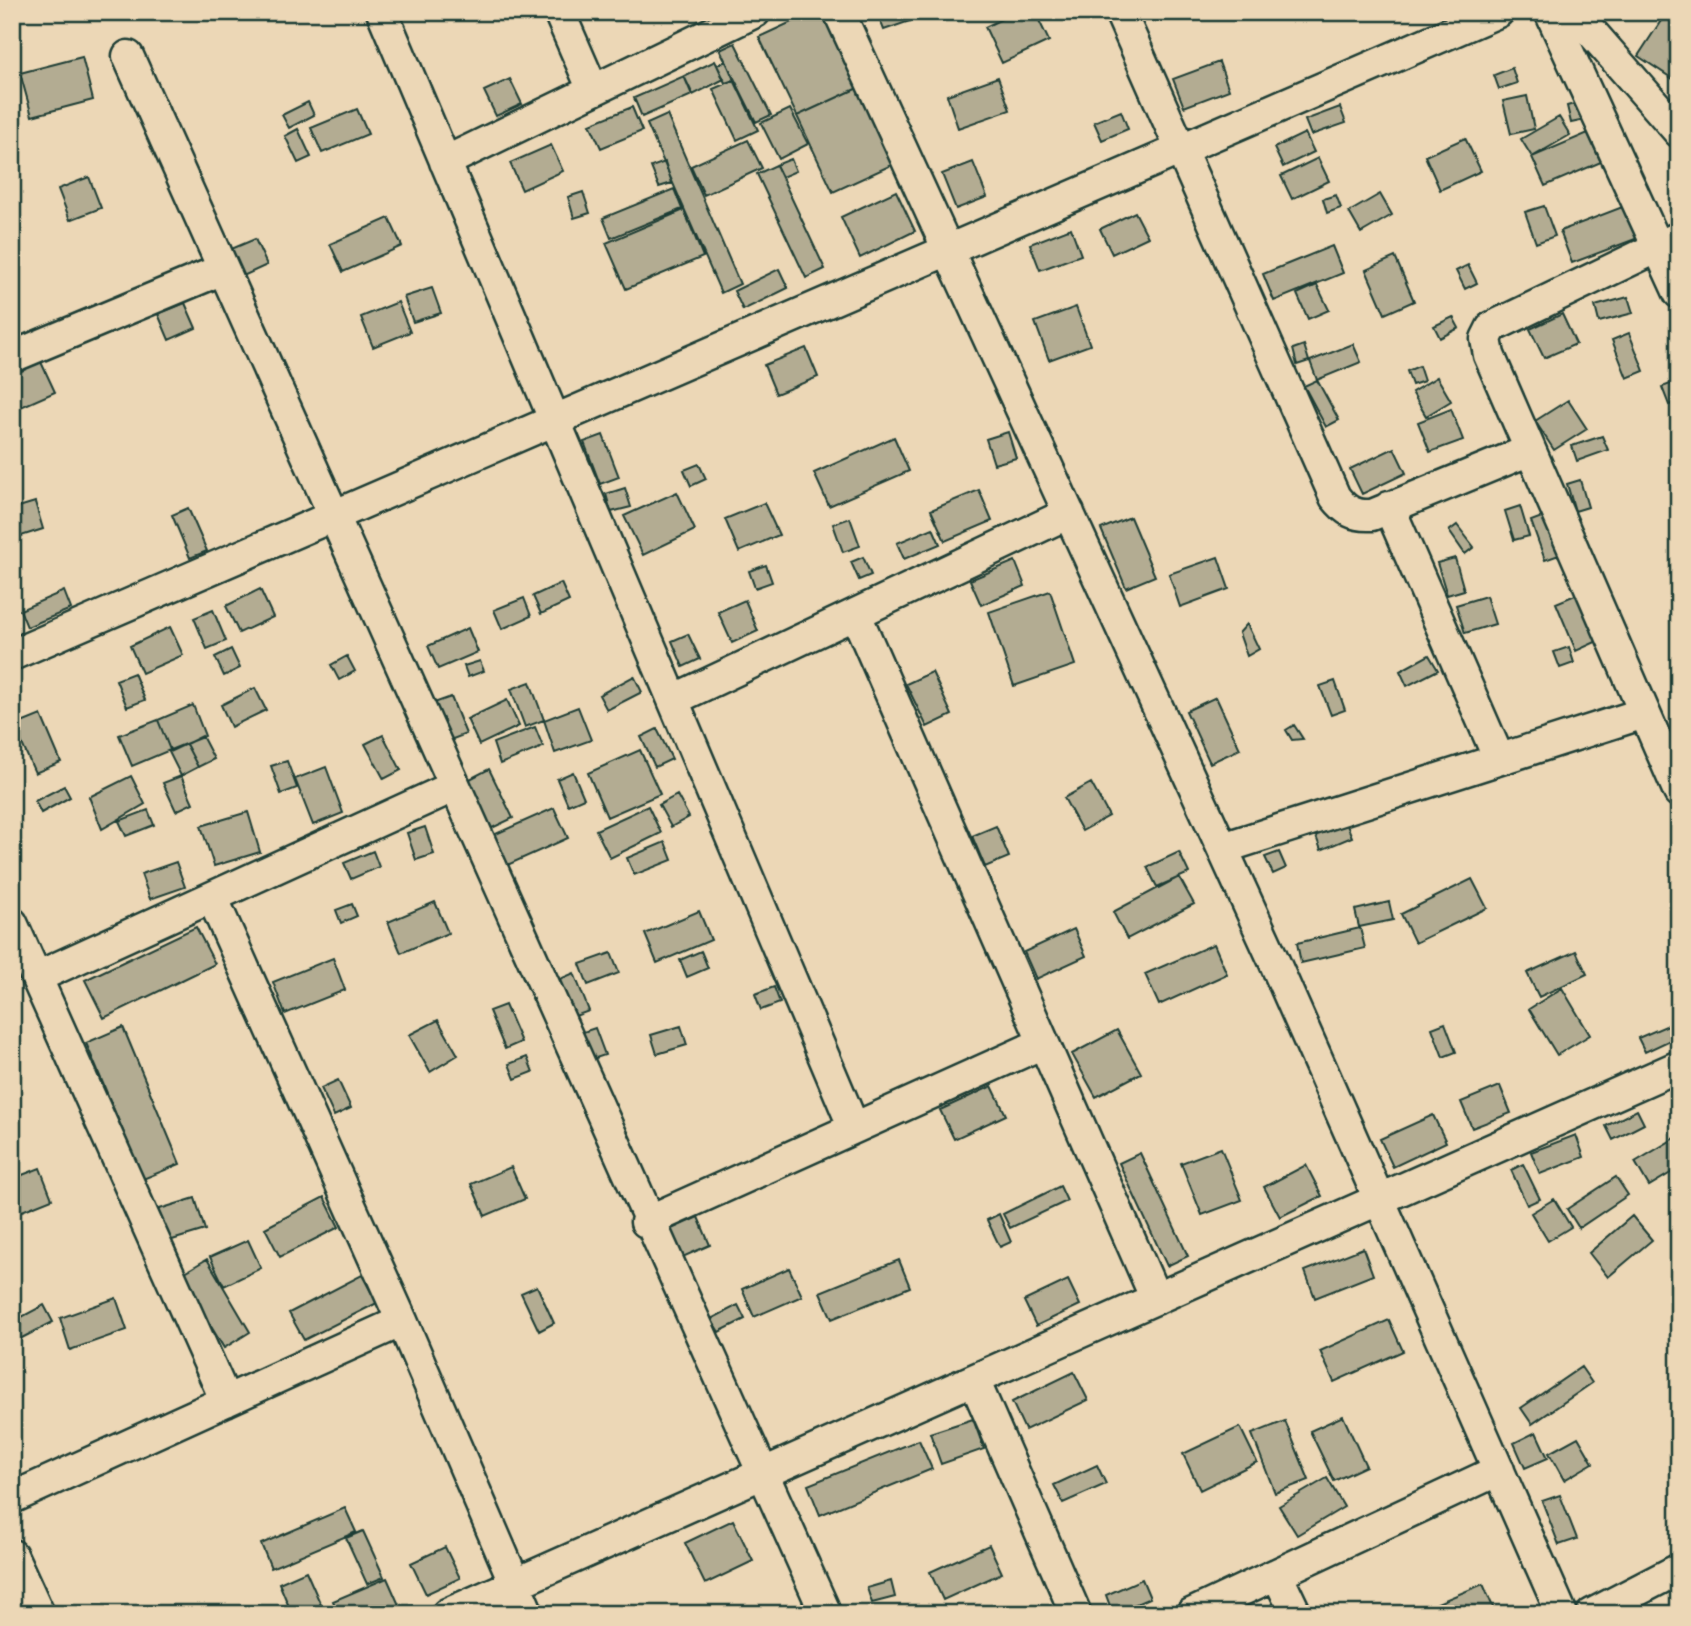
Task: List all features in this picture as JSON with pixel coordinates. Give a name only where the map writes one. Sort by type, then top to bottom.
[{"type":"street","points":[[382,12],[854,1128]]},
{"type":"street","points":[[559,12],[593,90]]},
{"type":"street","points":[[445,162],[755,12]]},
{"type":"street","points":[[839,12],[1223,848],[1562,1614]]},
{"type":"street","points":[[1119,12],[1335,497],[1344,508],[1356,516],[1372,515],[1530,450]]},
{"type":"street","points":[[12,655],[1498,12]]},
{"type":"street","points":[[1550,12],[1668,242],[1679,292]]},
{"type":"street","points":[[1574,12],[1679,132]]},
{"type":"street","points":[[128,56],[826,1614]]},
{"type":"street","points":[[1668,242],[1492,327],[1486,339],[1489,355],[1679,792]]},
{"type":"street","points":[[12,357],[223,270]]},
{"type":"street","points":[[1389,507],[1499,760]]},
{"type":"street","points":[[673,700],[1069,513]]},
{"type":"street","points":[[856,615],[1156,1299]]},
{"type":"street","points":[[1223,848],[1644,713]]},
{"type":"street","points":[[37,977],[455,786]]},
{"type":"street","points":[[212,897],[402,1321],[528,1614]]},
{"type":"street","points":[[12,923],[226,1401]]},
{"type":"street","points":[[648,1221],[1044,1043]]},
{"type":"street","points":[[447,1614],[1679,1066]]},
{"type":"street","points":[[12,1498],[402,1321]]},
{"type":"street","points":[[974,1380],[1076,1614]]},
{"type":"street","points":[[1191,1614],[1499,1470]]},
{"type":"street","points":[[12,1555],[39,1614]]},
{"type":"street","points":[[1592,1614],[1679,1569]]},
{"type":"street","points":[[1277,1574],[1296,1614]]},
{"type":"building","points":[[813,12],[825,12],[860,87],[797,116],[759,37]]},
{"type":"building","points":[[877,12],[922,12],[924,16],[884,30]]},
{"type":"building","points":[[1016,12],[1035,12],[1049,41],[1002,63],[985,27]]},
{"type":"building","points":[[1666,13],[1679,21],[1679,69],[1673,79],[1638,56]]},
{"type":"building","points":[[735,43],[771,115],[756,122],[720,50]]},
{"type":"building","points":[[82,57],[93,100],[32,116],[20,73]]},
{"type":"building","points":[[715,61],[724,79],[693,95],[684,76]]},
{"type":"building","points":[[726,61],[734,80],[725,83],[717,65]]},
{"type":"building","points":[[1219,62],[1229,90],[1184,107],[1173,79]]},
{"type":"building","points":[[1512,68],[1517,83],[1499,89],[1494,75]]},
{"type":"building","points":[[684,76],[692,95],[642,117],[634,98]]},
{"type":"building","points":[[998,77],[1010,110],[958,128],[947,95]]},
{"type":"building","points":[[510,79],[522,104],[496,116],[484,91]]},
{"type":"building","points":[[734,80],[758,130],[737,140],[713,89]]},
{"type":"building","points":[[860,87],[896,163],[833,192],[797,116]]},
{"type":"building","points":[[1527,96],[1534,129],[1511,134],[1503,101]]},
{"type":"building","points":[[308,102],[314,115],[289,128],[282,115]]},
{"type":"building","points":[[1581,102],[1585,120],[1571,123],[1567,106]]},
{"type":"building","points":[[632,107],[642,131],[601,148],[590,124]]},
{"type":"building","points":[[1340,107],[1346,123],[1311,135],[1305,120]]},
{"type":"building","points":[[357,109],[368,134],[322,153],[311,128]]},
{"type":"building","points":[[790,109],[808,144],[779,159],[761,123]]},
{"type":"building","points":[[1121,111],[1128,129],[1102,140],[1094,122]]},
{"type":"building","points":[[667,115],[740,284],[721,293],[647,124]]},
{"type":"building","points":[[1559,117],[1570,135],[1532,157],[1521,139]]},
{"type":"building","points":[[298,129],[311,157],[298,163],[285,136]]},
{"type":"building","points":[[1305,133],[1314,152],[1283,167],[1274,148]]},
{"type":"building","points":[[1588,133],[1601,162],[1545,186],[1532,157]]},
{"type":"building","points":[[1465,138],[1481,171],[1440,190],[1425,156]]},
{"type":"building","points":[[748,140],[762,168],[704,195],[691,166]]},
{"type":"building","points":[[551,145],[563,171],[522,190],[510,163]]},
{"type":"building","points":[[1318,158],[1329,181],[1292,199],[1281,176]]},
{"type":"building","points":[[791,159],[796,171],[782,177],[776,165]]},
{"type":"building","points":[[665,162],[672,183],[659,187],[651,167]]},
{"type":"building","points":[[973,162],[987,197],[956,209],[942,174]]},
{"type":"building","points":[[776,165],[825,269],[806,278],[757,174]]},
{"type":"building","points":[[89,177],[101,208],[70,220],[58,189]]},
{"type":"building","points":[[674,189],[682,209],[611,238],[603,218]]},
{"type":"building","points":[[896,191],[915,231],[860,258],[841,217]]},
{"type":"building","points":[[583,192],[590,213],[574,218],[568,197]]},
{"type":"building","points":[[1380,194],[1392,215],[1361,233],[1349,212]]},
{"type":"building","points":[[1336,195],[1341,208],[1327,213],[1323,199]]},
{"type":"building","points":[[1544,206],[1555,236],[1536,243],[1525,212]]},
{"type":"building","points":[[1625,206],[1638,238],[1572,263],[1560,231]]},
{"type":"building","points":[[684,210],[703,257],[626,289],[606,243]]},
{"type":"building","points":[[1135,212],[1148,237],[1112,254],[1100,229]]},
{"type":"building","points":[[389,218],[402,246],[343,272],[330,244]]},
{"type":"building","points":[[1071,228],[1081,255],[1040,270],[1030,244]]},
{"type":"building","points":[[255,239],[267,265],[241,277],[229,250]]},
{"type":"building","points":[[1332,246],[1343,273],[1274,301],[1263,274]]},
{"type":"building","points":[[1395,257],[1414,301],[1385,314],[1366,270]]},
{"type":"building","points":[[1468,265],[1477,283],[1465,289],[1456,271]]},
{"type":"building","points":[[779,269],[788,288],[743,310],[734,291]]},
{"type":"building","points":[[1317,285],[1329,310],[1308,319],[1297,294]]},
{"type":"building","points":[[432,288],[441,313],[413,322],[404,297]]},
{"type":"building","points":[[1628,297],[1633,313],[1599,322],[1595,306]]},
{"type":"building","points":[[398,302],[410,332],[373,347],[361,317]]},
{"type":"building","points":[[185,303],[196,328],[169,340],[158,314]]},
{"type":"building","points":[[1076,307],[1090,345],[1049,360],[1035,322]]},
{"type":"building","points":[[1562,314],[1576,344],[1544,358],[1530,329]]},
{"type":"building","points":[[1453,317],[1459,328],[1440,338],[1434,326]]},
{"type":"building","points":[[1629,333],[1644,371],[1627,378],[1612,340]]},
{"type":"building","points":[[1353,344],[1361,362],[1317,380],[1310,361]]},
{"type":"building","points":[[1304,345],[1309,361],[1297,365],[1293,349]]},
{"type":"building","points":[[806,348],[818,377],[776,394],[764,365]]},
{"type":"building","points":[[41,362],[55,392],[21,407],[12,386],[12,374]]},
{"type":"building","points":[[1419,366],[1424,381],[1412,385],[1407,371]]},
{"type":"building","points":[[1437,377],[1451,401],[1426,416],[1412,392]]},
{"type":"building","points":[[1317,380],[1339,420],[1326,427],[1304,386]]},
{"type":"building","points":[[1679,381],[1679,402],[1669,405],[1662,387]]},
{"type":"building","points":[[1568,400],[1587,429],[1554,450],[1535,421]]},
{"type":"building","points":[[1451,409],[1463,440],[1430,452],[1418,422]]},
{"type":"building","points":[[1008,432],[1016,458],[994,464],[986,439]]},
{"type":"building","points":[[603,435],[619,477],[600,484],[584,442]]},
{"type":"building","points":[[1602,436],[1608,450],[1577,461],[1572,446]]},
{"type":"building","points":[[894,437],[909,471],[829,506],[814,473]]},
{"type":"building","points":[[1394,448],[1406,473],[1362,494],[1350,469]]},
{"type":"building","points":[[699,464],[706,479],[691,486],[684,470]]},
{"type":"building","points":[[1580,480],[1588,507],[1575,511],[1567,484]]},
{"type":"building","points":[[625,488],[631,507],[611,512],[606,494]]},
{"type":"building","points":[[979,490],[992,521],[945,541],[931,510]]},
{"type":"building","points":[[677,492],[695,530],[643,555],[624,516]]},
{"type":"building","points":[[35,502],[43,529],[12,539],[12,509]]},
{"type":"building","points":[[764,503],[779,535],[739,552],[725,519]]},
{"type":"building","points":[[1520,506],[1529,536],[1514,540],[1505,511]]},
{"type":"building","points":[[188,508],[207,551],[190,558],[172,515]]},
{"type":"building","points":[[1547,515],[1562,554],[1545,560],[1531,521]]},
{"type":"building","points":[[1130,517],[1155,576],[1126,588],[1101,529]]},
{"type":"building","points":[[850,518],[860,546],[843,552],[833,524]]},
{"type":"building","points":[[1457,525],[1474,547],[1465,554],[1449,531]]},
{"type":"building","points":[[933,528],[940,544],[904,559],[897,543]]},
{"type":"building","points":[[863,557],[871,575],[859,580],[851,562]]},
{"type":"building","points":[[1218,557],[1229,589],[1180,607],[1169,574]]},
{"type":"building","points":[[1455,558],[1464,590],[1447,595],[1437,563]]},
{"type":"building","points":[[1015,561],[1025,586],[981,605],[970,580]]},
{"type":"building","points":[[766,565],[772,582],[755,588],[749,571]]},
{"type":"building","points":[[561,583],[569,601],[541,614],[533,596]]},
{"type":"building","points":[[260,589],[273,617],[239,633],[226,606]]},
{"type":"building","points":[[64,591],[71,609],[27,627],[20,610]]},
{"type":"building","points":[[1050,591],[1075,665],[1014,686],[989,612]]},
{"type":"building","points":[[1580,593],[1600,640],[1576,651],[1556,603]]},
{"type":"building","points":[[1486,596],[1495,624],[1465,633],[1456,605]]},
{"type":"building","points":[[524,598],[531,616],[502,629],[494,610]]},
{"type":"building","points":[[745,600],[758,631],[732,643],[718,612]]},
{"type":"building","points":[[213,610],[226,641],[207,649],[194,618]]},
{"type":"building","points":[[1247,624],[1259,649],[1247,656],[1239,633]]},
{"type":"building","points":[[170,627],[183,655],[142,673],[130,646]]},
{"type":"building","points":[[468,628],[478,652],[438,669],[428,646]]},
{"type":"building","points":[[688,634],[700,659],[683,667],[672,641]]},
{"type":"building","points":[[1569,647],[1574,663],[1560,668],[1554,652]]},
{"type":"building","points":[[231,649],[240,668],[224,676],[215,657]]},
{"type":"building","points":[[1429,655],[1438,670],[1407,686],[1400,671]]},
{"type":"building","points":[[347,656],[355,671],[339,680],[331,665]]},
{"type":"building","points":[[480,661],[484,671],[468,677],[464,666]]},
{"type":"building","points":[[932,672],[952,715],[927,727],[906,684]]},
{"type":"building","points":[[134,673],[145,700],[127,707],[116,680]]},
{"type":"building","points":[[634,676],[642,692],[607,710],[599,695]]},
{"type":"building","points":[[1335,681],[1345,710],[1331,715],[1320,686]]},
{"type":"building","points":[[530,682],[544,720],[525,727],[511,689]]},
{"type":"building","points":[[255,688],[266,710],[231,727],[221,705]]},
{"type":"building","points":[[451,697],[466,734],[445,742],[431,704]]},
{"type":"building","points":[[1216,697],[1240,749],[1210,763],[1186,711]]},
{"type":"building","points":[[507,700],[519,726],[479,745],[467,719]]},
{"type":"building","points":[[193,705],[205,736],[170,750],[158,720]]},
{"type":"building","points":[[578,707],[591,740],[555,753],[544,720]]},
{"type":"building","points":[[41,715],[61,762],[35,773],[14,726]]},
{"type":"building","points":[[158,720],[170,750],[132,766],[119,735]]},
{"type":"building","points":[[1294,725],[1303,739],[1292,740],[1286,730]]},
{"type":"building","points":[[535,727],[543,747],[500,764],[493,743]]},
{"type":"building","points":[[657,729],[672,759],[655,767],[641,737]]},
{"type":"building","points":[[383,735],[401,770],[384,779],[365,744]]},
{"type":"building","points":[[202,736],[214,759],[198,767],[186,744]]},
{"type":"building","points":[[186,744],[198,767],[181,776],[169,752]]},
{"type":"building","points":[[640,750],[660,794],[607,817],[588,773]]},
{"type":"building","points":[[287,761],[297,788],[281,794],[271,766]]},
{"type":"building","points":[[326,767],[343,813],[313,825],[295,779]]},
{"type":"building","points":[[489,769],[513,818],[488,830],[464,782]]},
{"type":"building","points":[[573,772],[584,798],[568,805],[557,779]]},
{"type":"building","points":[[131,776],[145,804],[102,829],[89,797]]},
{"type":"building","points":[[181,776],[193,803],[176,811],[163,783]]},
{"type":"building","points":[[1091,783],[1109,816],[1082,831],[1064,798]]},
{"type":"building","points":[[64,786],[70,797],[41,813],[35,801]]},
{"type":"building","points":[[677,795],[689,817],[671,827],[659,805]]},
{"type":"building","points":[[648,806],[661,833],[610,858],[596,830]]},
{"type":"building","points":[[554,808],[568,838],[503,867],[489,837]]},
{"type":"building","points":[[148,810],[154,825],[126,836],[119,821]]},
{"type":"building","points":[[248,812],[260,852],[214,866],[201,826]]},
{"type":"building","points":[[1344,818],[1352,837],[1321,850],[1314,831]]},
{"type":"building","points":[[996,826],[1009,857],[985,867],[972,836]]},
{"type":"building","points":[[425,827],[434,854],[416,860],[407,833]]},
{"type":"building","points":[[665,842],[672,860],[634,875],[627,858]]},
{"type":"building","points":[[373,851],[379,867],[351,879],[344,863]]},
{"type":"building","points":[[1179,852],[1189,873],[1157,887],[1147,867]]},
{"type":"building","points":[[1279,852],[1286,868],[1273,874],[1265,857]]},
{"type":"building","points":[[176,862],[185,887],[150,899],[141,874]]},
{"type":"building","points":[[1179,877],[1194,904],[1127,939],[1113,912]]},
{"type":"building","points":[[1472,879],[1487,908],[1415,943],[1401,914]]},
{"type":"building","points":[[435,902],[448,933],[401,953],[388,922]]},
{"type":"building","points":[[1389,902],[1393,920],[1359,927],[1355,910]]},
{"type":"building","points":[[352,904],[357,916],[341,923],[336,910]]},
{"type":"building","points":[[699,911],[711,940],[657,963],[645,934]]},
{"type":"building","points":[[196,927],[215,964],[104,1018],[85,980]]},
{"type":"building","points":[[1360,928],[1365,948],[1301,963],[1297,943]]},
{"type":"building","points":[[1074,929],[1086,956],[1036,979],[1024,952]]},
{"type":"building","points":[[1214,944],[1227,974],[1159,1005],[1145,974]]},
{"type":"building","points":[[701,951],[708,968],[687,977],[680,960]]},
{"type":"building","points":[[1576,951],[1587,974],[1539,997],[1527,973]]},
{"type":"building","points":[[611,953],[619,973],[588,985],[580,964]]},
{"type":"building","points":[[333,958],[345,990],[285,1014],[273,982]]},
{"type":"building","points":[[574,973],[589,1011],[567,1019],[553,982]]},
{"type":"building","points":[[774,987],[780,1003],[761,1010],[755,994]]},
{"type":"building","points":[[1562,988],[1590,1035],[1557,1055],[1529,1009]]},
{"type":"building","points":[[505,1005],[521,1042],[505,1049],[489,1011]]},
{"type":"building","points":[[438,1020],[458,1055],[430,1072],[409,1035]]},
{"type":"building","points":[[1675,1022],[1679,1036],[1645,1052],[1638,1038]]},
{"type":"building","points":[[1445,1023],[1456,1052],[1443,1057],[1432,1028]]},
{"type":"building","points":[[681,1026],[687,1045],[657,1054],[651,1035]]},
{"type":"building","points":[[123,1027],[180,1164],[143,1179],[86,1043]]},
{"type":"building","points":[[595,1028],[605,1055],[584,1062],[574,1035]]},
{"type":"building","points":[[1117,1030],[1141,1073],[1096,1097],[1072,1054]]},
{"type":"building","points":[[527,1057],[533,1072],[515,1079],[509,1064]]},
{"type":"building","points":[[338,1080],[351,1108],[334,1116],[321,1088]]},
{"type":"building","points":[[992,1086],[1006,1115],[954,1139],[940,1110]]},
{"type":"building","points":[[1500,1086],[1511,1113],[1472,1128],[1461,1102]]},
{"type":"building","points":[[1637,1110],[1644,1124],[1613,1140],[1606,1126]]},
{"type":"building","points":[[1433,1115],[1446,1142],[1393,1167],[1380,1139]]},
{"type":"building","points":[[1576,1135],[1584,1157],[1540,1174],[1531,1152]]},
{"type":"building","points":[[1677,1137],[1679,1168],[1649,1186],[1635,1162]]},
{"type":"building","points":[[1221,1148],[1242,1200],[1202,1215],[1181,1163]]},
{"type":"building","points":[[1140,1153],[1188,1256],[1167,1266],[1119,1163]]},
{"type":"building","points":[[1523,1164],[1540,1199],[1527,1205],[1511,1170]]},
{"type":"building","points":[[1306,1165],[1322,1196],[1280,1217],[1264,1187]]},
{"type":"building","points":[[511,1167],[525,1199],[485,1216],[471,1184]]},
{"type":"building","points":[[40,1168],[52,1199],[12,1215],[12,1179]]},
{"type":"building","points":[[1616,1177],[1628,1195],[1579,1228],[1567,1209]]},
{"type":"building","points":[[1060,1186],[1067,1201],[1010,1228],[1003,1214]]},
{"type":"building","points":[[324,1197],[339,1227],[280,1257],[265,1228]]},
{"type":"building","points":[[195,1198],[205,1230],[159,1244],[150,1212]]},
{"type":"building","points":[[1554,1199],[1571,1227],[1548,1241],[1531,1213]]},
{"type":"building","points":[[999,1214],[1011,1242],[1000,1247],[987,1220]]},
{"type":"building","points":[[1632,1216],[1652,1240],[1608,1277],[1589,1253]]},
{"type":"building","points":[[698,1217],[710,1245],[678,1259],[665,1232]]},
{"type":"building","points":[[248,1240],[261,1268],[224,1286],[210,1257]]},
{"type":"building","points":[[1363,1248],[1373,1275],[1315,1298],[1305,1271]]},
{"type":"building","points":[[207,1259],[250,1332],[224,1348],[180,1275]]},
{"type":"building","points":[[899,1260],[910,1287],[832,1319],[820,1292]]},
{"type":"building","points":[[789,1268],[802,1296],[754,1317],[742,1289]]},
{"type":"building","points":[[362,1275],[377,1303],[304,1340],[289,1313]]},
{"type":"building","points":[[1068,1280],[1080,1305],[1036,1326],[1024,1301]]},
{"type":"building","points":[[537,1286],[554,1323],[539,1331],[521,1293]]},
{"type":"building","points":[[116,1298],[127,1330],[70,1350],[60,1318]]},
{"type":"building","points":[[44,1305],[53,1322],[12,1343],[12,1322]]},
{"type":"building","points":[[738,1305],[745,1319],[719,1332],[711,1319]]},
{"type":"building","points":[[1389,1320],[1403,1351],[1334,1382],[1320,1351]]},
{"type":"building","points":[[1581,1367],[1592,1383],[1532,1424],[1521,1408]]},
{"type":"building","points":[[1074,1372],[1088,1400],[1025,1430],[1012,1402]]},
{"type":"building","points":[[1343,1416],[1366,1466],[1334,1481],[1310,1431]]},
{"type":"building","points":[[973,1419],[984,1449],[941,1464],[930,1433]]},
{"type":"building","points":[[1285,1421],[1309,1480],[1275,1493],[1252,1434]]},
{"type":"building","points":[[1240,1427],[1257,1462],[1200,1490],[1183,1454]]},
{"type":"building","points":[[1536,1432],[1548,1458],[1525,1468],[1514,1443]]},
{"type":"building","points":[[1578,1437],[1593,1463],[1564,1480],[1549,1453]]},
{"type":"building","points":[[919,1440],[932,1469],[820,1515],[808,1485]]},
{"type":"building","points":[[1097,1465],[1106,1484],[1063,1503],[1054,1485]]},
{"type":"building","points":[[1327,1478],[1344,1507],[1297,1535],[1279,1506]]},
{"type":"building","points":[[1560,1495],[1577,1539],[1559,1545],[1542,1501]]},
{"type":"building","points":[[345,1508],[356,1532],[271,1568],[261,1544]]},
{"type":"building","points":[[733,1520],[753,1561],[705,1584],[685,1543]]},
{"type":"building","points":[[363,1531],[384,1577],[367,1584],[346,1538]]},
{"type":"building","points":[[989,1545],[1002,1573],[943,1600],[930,1572]]},
{"type":"building","points":[[445,1547],[460,1578],[426,1594],[411,1563]]},
{"type":"building","points":[[306,1571],[325,1614],[292,1614],[279,1583]]},
{"type":"building","points":[[387,1578],[399,1605],[381,1614],[339,1614],[333,1601]]},
{"type":"building","points":[[1142,1579],[1150,1598],[1113,1614],[1106,1595]]},
{"type":"building","points":[[891,1581],[895,1597],[872,1603],[867,1588]]},
{"type":"building","points":[[1483,1584],[1496,1614],[1439,1614],[1435,1604]]}]
